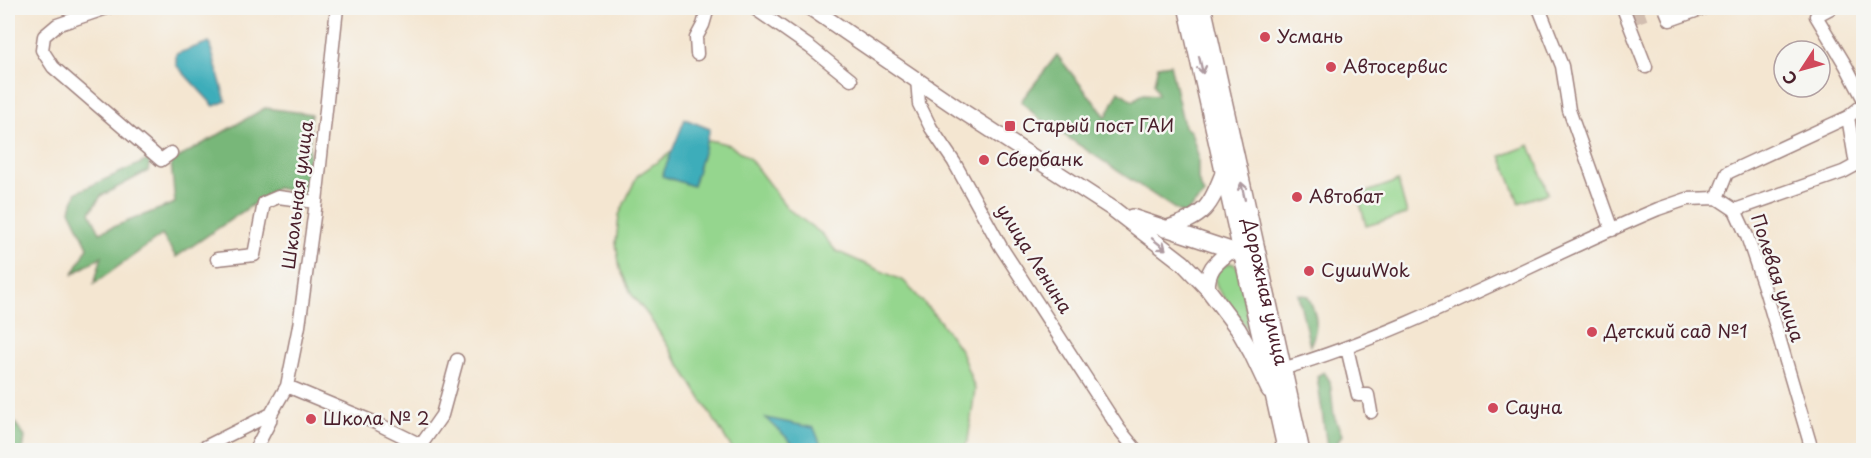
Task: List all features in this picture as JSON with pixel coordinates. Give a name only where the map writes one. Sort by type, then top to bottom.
[{"type":"highway","name":"Дорожная улица","points":[[1188,8],[1224,171],[1237,253],[1287,450]]},
{"type":"highway","name":"Дорожная улица","points":[[1202,8],[1300,450]]},
{"type":"main road","points":[[811,8],[1113,209],[1183,263],[1207,288],[1238,329],[1279,413]]},
{"type":"main road","points":[[1165,229],[1186,222],[1203,212],[1213,200],[1224,171]]},
{"type":"main road","points":[[1113,209],[1139,221],[1237,253],[1260,268]]},
{"type":"main road","points":[[1207,288],[1208,276],[1212,267],[1237,253]]},
{"type":"street","points":[[107,8],[57,25],[44,36],[42,50],[53,67],[160,160],[171,153]]},
{"type":"street","name":"Школьная улица","points":[[255,450],[287,386],[299,326],[316,202],[337,8]]},
{"type":"street","points":[[697,54],[696,38],[708,8]]},
{"type":"street","points":[[754,8],[810,47],[851,80]]},
{"type":"street","points":[[1539,8],[1562,66],[1569,110],[1612,230]]},
{"type":"street","points":[[1623,8],[1631,19],[1646,68]]},
{"type":"street","points":[[1659,9],[1670,20],[1704,8]]},
{"type":"street","points":[[1282,369],[1329,355],[1456,303],[1658,209],[1687,199],[1717,198],[1727,173],[1848,117],[1863,102],[1846,66],[1816,16],[1832,8]]},
{"type":"street","name":"улица Ленина","points":[[917,80],[919,104],[931,128],[954,162],[1001,247],[1119,429],[1136,450]]},
{"type":"street","points":[[1736,210],[1843,172],[1856,165],[1848,117]]},
{"type":"street","points":[[217,259],[254,255],[264,203],[278,197],[316,202]]},
{"type":"street","name":"Полевая улица","points":[[1717,198],[1736,210],[1746,236],[1766,293],[1812,450]]},
{"type":"street","points":[[1347,348],[1358,395],[1368,395],[1371,412]]},
{"type":"street","points":[[287,386],[376,423],[421,448],[442,415],[457,360]]},
{"type":"street","points":[[199,450],[271,414]]},
{"type":"green space","points":[[1057,55],[1106,117],[1119,91],[1133,101],[1142,94],[1158,95],[1154,83],[1158,66],[1170,64],[1184,126],[1191,132],[1198,155],[1198,180],[1204,194],[1184,215],[1037,117],[1021,101]]},
{"type":"green space","points":[[265,108],[311,114],[307,194],[277,188],[176,257],[162,235],[94,284],[102,256],[73,274],[88,247],[70,210],[77,192],[150,159],[148,171],[101,196],[90,212],[100,232],[175,203],[171,162]]},
{"type":"green space","points":[[714,141],[730,145],[750,159],[788,209],[822,234],[836,251],[904,281],[939,320],[961,351],[975,389],[968,441],[963,450],[733,450],[648,315],[632,295],[620,269],[616,243],[619,215],[637,176],[680,146],[693,142]]},
{"type":"green space","points":[[1530,145],[1548,193],[1519,203],[1501,156]]},
{"type":"green space","points":[[1398,181],[1407,214],[1366,226],[1358,195]]},
{"type":"green space","points":[[1229,263],[1238,268],[1251,333],[1217,288],[1215,280],[1217,271]]},
{"type":"green space","points":[[1298,294],[1308,296],[1314,310],[1316,327],[1310,346]]},
{"type":"green space","points":[[1324,372],[1330,381],[1334,416],[1342,435],[1335,447],[1327,447],[1317,376]]},
{"type":"green space","points":[[8,413],[25,437],[23,450],[8,450]]},
{"type":"water","points":[[209,42],[226,101],[214,106],[176,65],[176,54]]},
{"type":"water","points":[[685,119],[710,129],[693,186],[662,176]]},
{"type":"water","points":[[766,418],[814,428],[823,450],[800,450]]},
{"type":"tunnel","points":[[1634,18],[1651,12]]},
{"type":"place","name":"Усмань","points":[[1265,37]]},
{"type":"place","name":"Автосервис","points":[[1331,67]]},
{"type":"place","name":"Старый пост ГАИ","points":[[1010,126]]},
{"type":"place","name":"Сбербанк","points":[[984,160]]},
{"type":"place","name":"Автобат","points":[[1297,197]]},
{"type":"place","name":"CушиWok","points":[[1309,271]]},
{"type":"place","name":"Детский сад №1","points":[[1592,332]]},
{"type":"place","name":"Сауна","points":[[1493,408]]},
{"type":"place","name":"Школа № 2","points":[[311,419]]}]
